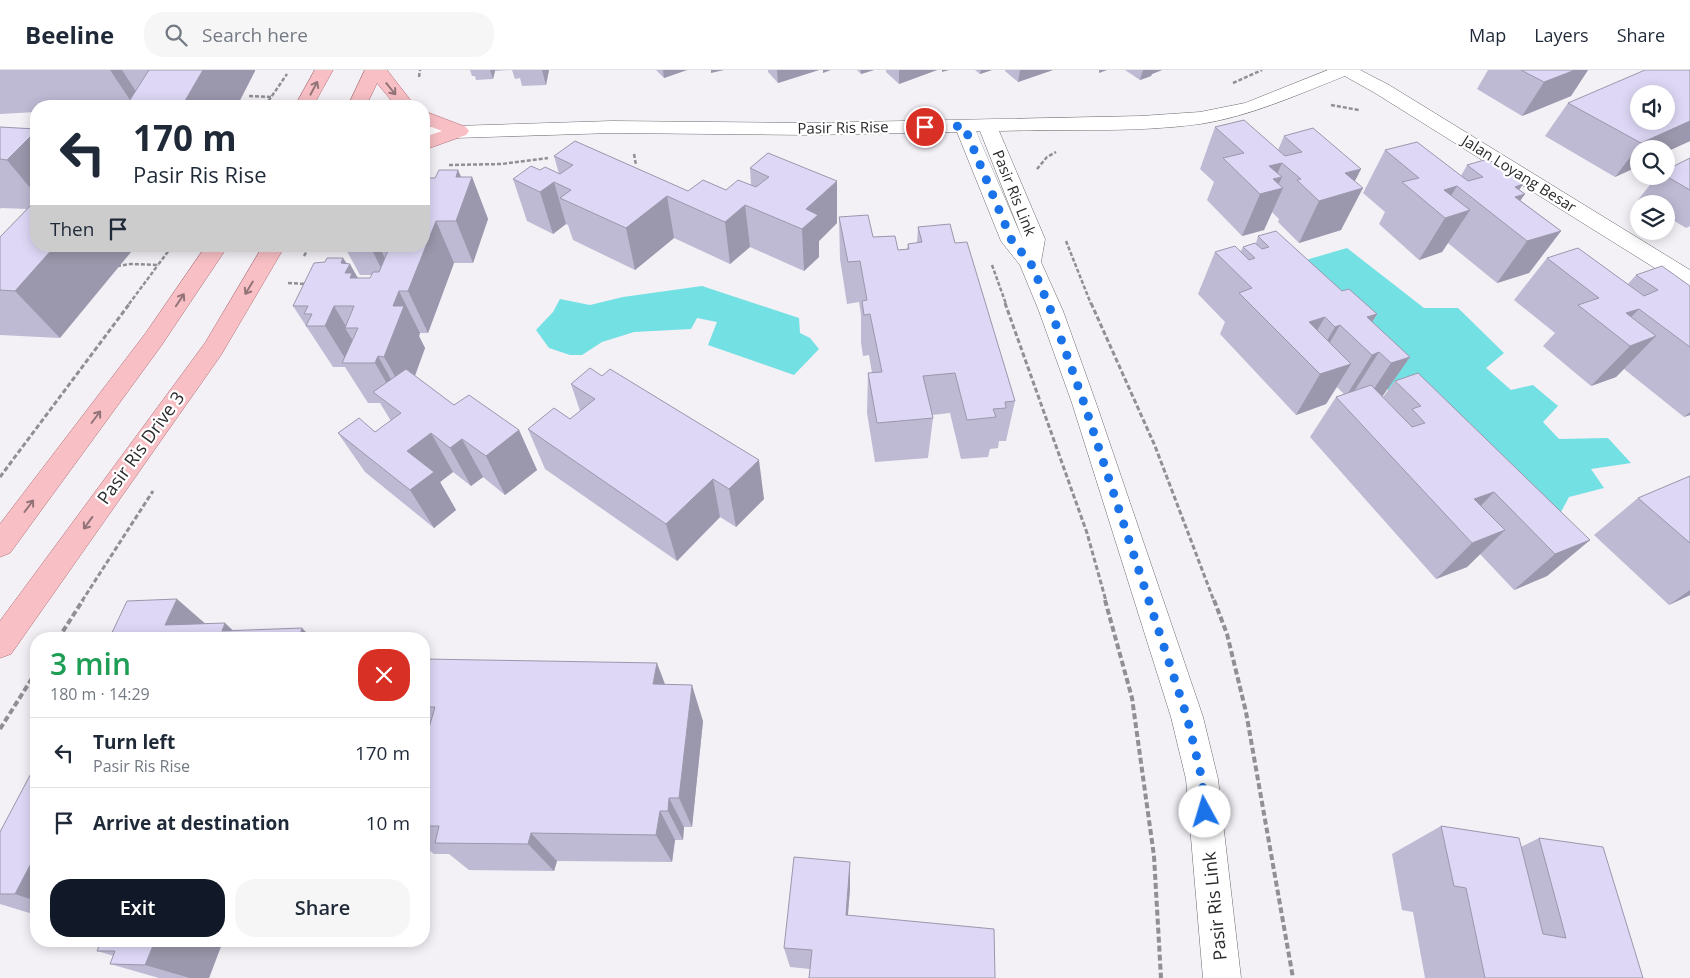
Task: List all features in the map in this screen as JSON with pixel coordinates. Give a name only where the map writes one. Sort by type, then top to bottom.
[{"type":"main road","points":[[307,100],[324,70]]},
{"type":"main road","points":[[360,100],[376,70],[400,100]]},
{"type":"main road","points":[[430,119],[459,131]]},
{"type":"main road","points":[[430,142],[459,131]]},
{"type":"main road","points":[[0,545],[153,340],[213,252]]},
{"type":"main road","name":"Pasir Ris Drive 3","points":[[0,645],[212,348],[270,252]]},
{"type":"street","name":"Pasir Ris Rise","points":[[430,133],[612,127],[810,129],[1200,118],[1250,108],[1346,70]]},
{"type":"street","name":"Jalan Loyang Besar","points":[[1346,70],[1390,94],[1690,280]]},
{"type":"street","name":"Pasir Ris Link","points":[[987,125],[1034,239],[1030,262]]},
{"type":"street","name":"Pasir Ris Link","points":[[964,126],[1012,241],[1030,262],[1051,311],[1084,403],[1187,717],[1202,779],[1222,978]]},
{"type":"path","points":[[269,100],[290,70]]},
{"type":"path","points":[[249,96],[271,97]]},
{"type":"path","points":[[634,153],[636,165]]},
{"type":"path","points":[[1037,169],[1041,178]]},
{"type":"path","points":[[1066,239],[1093,308],[1156,446],[1228,634],[1246,712],[1293,978]]},
{"type":"path","points":[[0,477],[168,252]]},
{"type":"path","points":[[991,261],[1087,533],[1129,689],[1154,856],[1161,978]]},
{"type":"path","points":[[111,267],[130,264],[158,266]]},
{"type":"path","points":[[288,283],[316,284]]},
{"type":"path","points":[[0,729],[30,682]]},
{"type":"water","points":[[1347,248],[1424,308],[1458,308],[1504,353],[1486,368],[1511,390],[1533,385],[1558,406],[1543,422],[1559,439],[1608,438],[1631,463],[1591,469],[1604,488],[1569,497],[1544,544],[1268,271]]},
{"type":"water","points":[[702,286],[799,318],[800,333],[810,338],[819,349],[794,375],[708,345],[717,322],[697,318],[691,329],[634,332],[602,342],[582,355],[570,355],[549,348],[536,330],[553,312],[560,299],[590,305],[623,297]]},
{"type":"building","points":[[149,70],[203,70],[186,100],[130,100]]},
{"type":"building","points":[[1521,70],[1575,70],[1544,82]]},
{"type":"building","points":[[1645,70],[1690,70],[1690,121],[1675,128],[1675,85],[1630,85],[1630,130],[1670,130],[1648,140],[1636,140],[1568,103]]},
{"type":"building","points":[[1244,120],[1285,156],[1302,152],[1284,136],[1313,128],[1361,169],[1345,173],[1363,188],[1319,201],[1297,180],[1301,179],[1282,163],[1269,166],[1282,177],[1273,179],[1283,188],[1260,194],[1223,158],[1244,153],[1215,127]]},
{"type":"building","points":[[0,127],[30,129],[30,137],[7,160],[0,159]]},
{"type":"building","points":[[575,141],[688,191],[703,180],[726,190],[738,180],[756,187],[769,177],[750,168],[768,153],[837,181],[806,209],[818,215],[802,229],[745,205],[725,222],[667,196],[626,228],[560,198],[571,190],[554,182],[540,192],[513,179],[531,166],[540,170],[545,167],[560,174],[573,165],[554,156]]},
{"type":"building","points":[[1417,142],[1468,181],[1483,177],[1467,165],[1488,159],[1523,184],[1515,187],[1525,194],[1515,197],[1561,231],[1527,241],[1457,186],[1444,190],[1470,210],[1445,218],[1402,182],[1419,178],[1385,150]]},
{"type":"building","points":[[1690,158],[1690,190],[1675,181],[1675,166]]},
{"type":"building","points":[[439,170],[458,170],[456,177],[472,177],[456,221],[436,221],[430,236],[430,178],[435,178]]},
{"type":"building","points":[[30,206],[30,252],[50,252],[15,291],[0,290],[0,237]]},
{"type":"building","points":[[868,215],[873,237],[895,236],[898,250],[909,249],[908,244],[922,242],[918,227],[950,224],[955,243],[967,242],[1015,401],[1005,402],[1006,408],[993,409],[996,417],[967,420],[955,373],[923,376],[933,418],[877,423],[868,373],[882,372],[870,314],[864,315],[862,301],[867,300],[860,261],[848,262],[839,217]]},
{"type":"building","points":[[1276,231],[1342,291],[1349,289],[1377,314],[1367,317],[1410,357],[1391,363],[1379,352],[1372,355],[1340,325],[1335,327],[1325,317],[1309,322],[1351,364],[1320,374],[1239,293],[1252,288],[1215,252],[1235,246],[1249,260],[1255,258],[1243,247],[1255,243],[1262,249],[1269,247],[1258,236]]},
{"type":"building","points":[[1578,248],[1644,296],[1658,290],[1636,275],[1662,266],[1690,286],[1690,347],[1639,309],[1626,313],[1656,336],[1630,346],[1578,305],[1599,298],[1547,258]]},
{"type":"building","points":[[387,252],[424,252],[408,291],[399,291],[393,306],[404,306],[384,357],[378,356],[375,363],[342,363],[358,328],[345,328],[354,306],[334,306],[325,326],[306,326],[312,314],[304,314],[308,306],[293,306],[314,263],[325,262],[327,258],[343,258],[341,263],[350,264],[345,273],[352,273],[350,278],[370,278],[373,272],[379,272]]},
{"type":"building","points":[[590,368],[602,376],[610,369],[759,460],[729,489],[713,479],[666,524],[528,429],[554,408],[570,419],[595,399],[571,384]]},
{"type":"building","points":[[406,369],[454,405],[469,395],[519,430],[486,456],[462,439],[450,448],[431,433],[407,451],[434,472],[410,490],[338,433],[359,418],[375,432],[401,413],[373,392]]},
{"type":"building","points":[[1418,373],[1590,540],[1555,554],[1494,492],[1474,499],[1505,530],[1472,543],[1336,397],[1371,385],[1412,427],[1425,423],[1412,409],[1421,406],[1395,381]]},
{"type":"building","points":[[1690,476],[1690,543],[1638,498]]},
{"type":"building","points":[[177,599],[165,625],[225,623],[222,631],[302,628],[301,632],[112,632],[127,601]]},
{"type":"building","points":[[430,659],[657,663],[653,684],[692,685],[679,798],[669,798],[668,811],[660,811],[656,835],[531,833],[528,844],[435,843],[439,826],[430,826],[430,724],[435,707],[430,707]]},
{"type":"building","points":[[30,775],[30,865],[15,894],[0,894],[0,832]]},
{"type":"building","points":[[1441,826],[1519,838],[1543,934],[1566,938],[1539,838],[1603,847],[1643,978],[1485,978],[1466,888],[1454,886]]},
{"type":"building","points":[[794,857],[850,862],[846,915],[994,929],[995,978],[809,978],[812,950],[784,948]]},
{"type":"building","points":[[99,947],[152,947],[145,965],[110,964],[115,951],[97,951]]},
{"type":"route","points":[[925,127],[964,126],[1012,241],[1030,262],[1051,311],[1084,403],[1187,717],[1202,779],[1205,812]]}]
